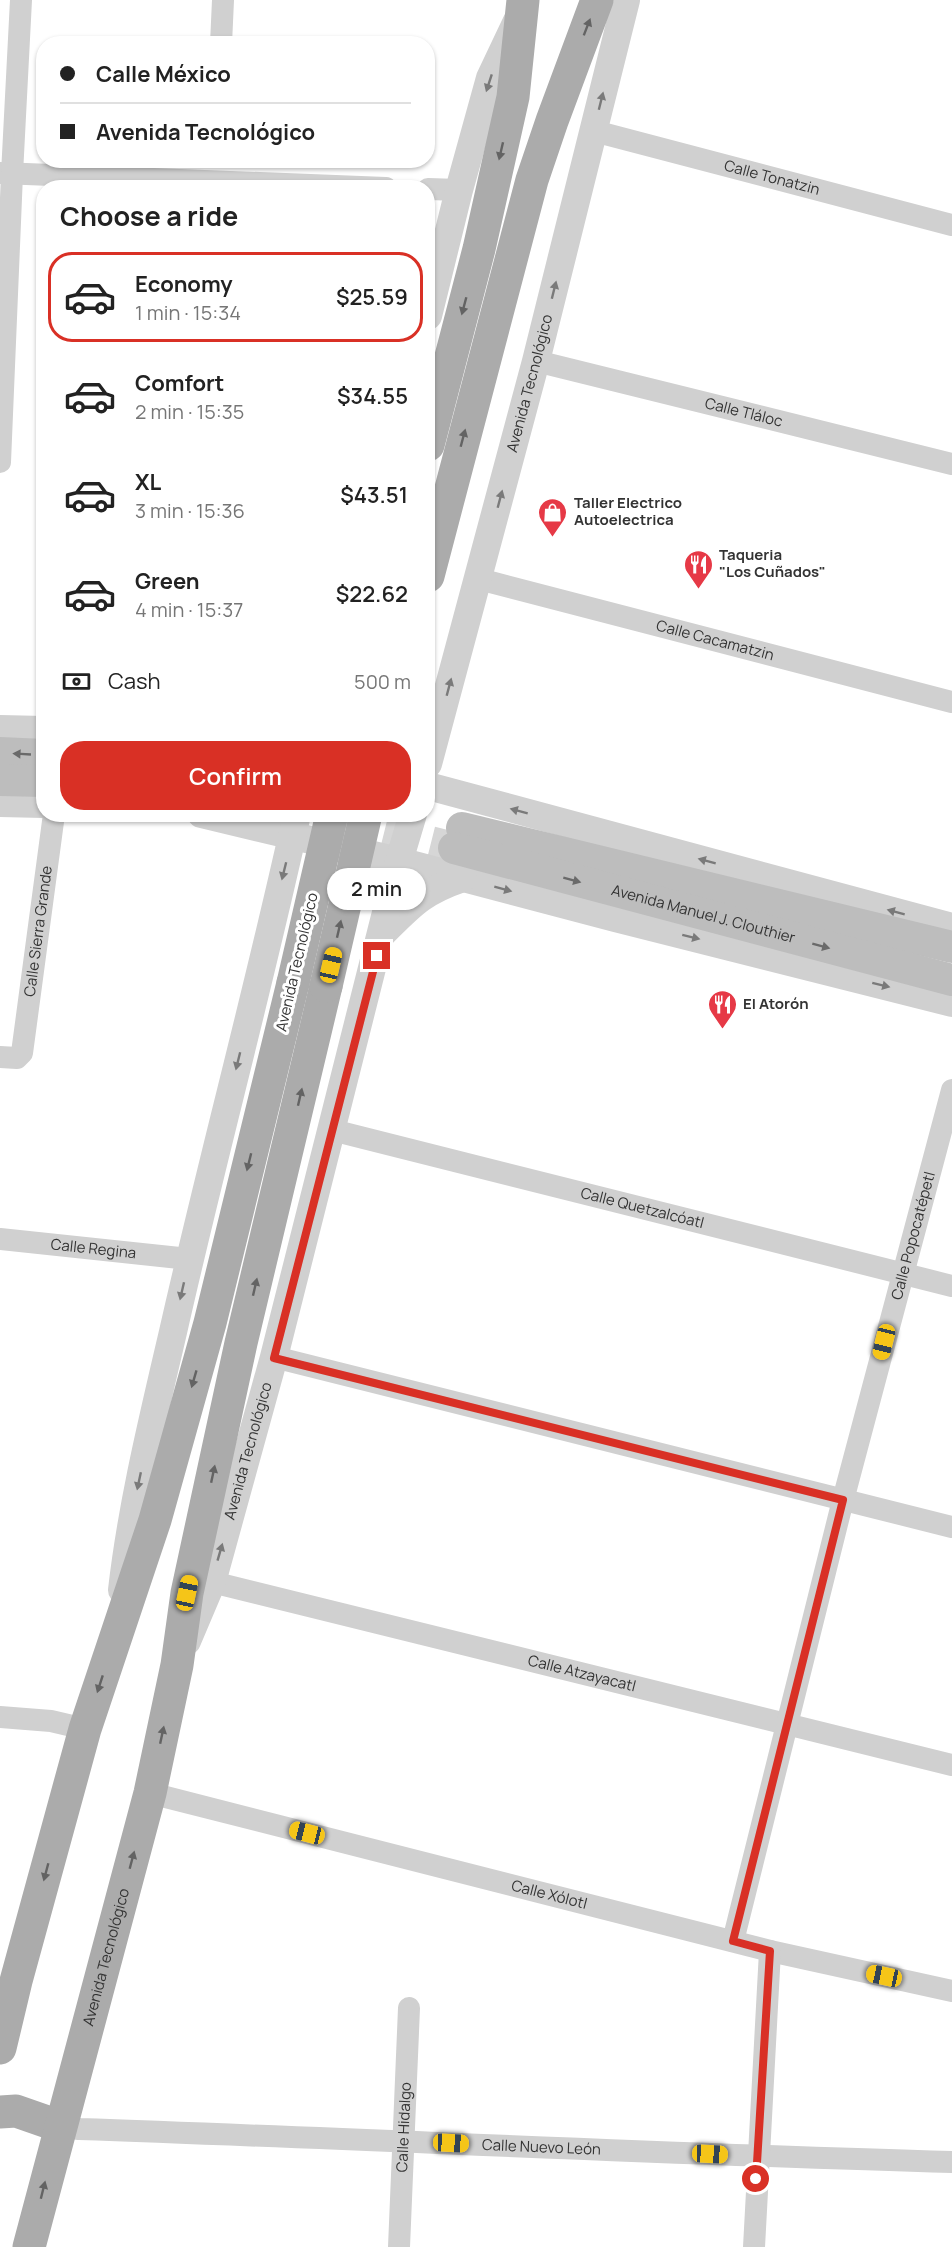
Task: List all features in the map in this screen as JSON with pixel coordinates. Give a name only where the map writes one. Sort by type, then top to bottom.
[{"type":"main road","points":[[435,549],[512,254],[552,121],[597,0]]},
{"type":"main road","points":[[435,418],[479,249],[513,97],[522,5]]},
{"type":"main road","points":[[0,753],[36,755]]},
{"type":"main road","points":[[0,780],[36,782]]},
{"type":"main road","name":"Avenida Tecnológico","points":[[0,2048],[85,1729],[154,1520],[210,1323],[330,822]]},
{"type":"main road","name":"Avenida Tecnológico","points":[[29,2247],[59,2126],[150,1792],[177,1665],[187,1593],[241,1344],[364,822]]},
{"type":"main road","name":"Avenida Manuel J. Clouthier","points":[[952,947],[458,838],[952,980]]},
{"type":"main road","points":[[0,2112],[16,2111],[59,2126]]},
{"type":"street","points":[[0,462],[6,173],[21,0]]},
{"type":"street","points":[[221,36],[223,0]]},
{"type":"street","name":"Avenida Tecnológico","points":[[435,739],[536,361],[626,0]]},
{"type":"street","points":[[435,288],[490,78],[522,5]]},
{"type":"street","name":"Calle Tonatzin","points":[[594,130],[952,225]]},
{"type":"street","points":[[6,173],[208,176],[267,180]]},
{"type":"street","points":[[435,189],[459,190]]},
{"type":"street","name":"Calle Tláloc","points":[[536,361],[952,464]]},
{"type":"street","name":"Calle Cacamatzin","points":[[479,579],[952,702]]},
{"type":"street","points":[[0,729],[36,730]]},
{"type":"street","points":[[435,788],[952,927]]},
{"type":"street","points":[[0,802],[36,804]]},
{"type":"street","name":"Calle Sierra Grande","points":[[0,1057],[16,1058],[20,1056],[23,1049],[53,822]]},
{"type":"street","points":[[269,822],[295,825],[399,861],[952,1003]]},
{"type":"street","name":"Avenida Tecnológico","points":[[177,1665],[212,1582],[274,1358],[411,822]]},
{"type":"street","name":"Avenida Tecnológico","points":[[118,1629],[134,1508],[189,1259],[295,825]]},
{"type":"street","points":[[382,934],[420,897],[464,878]]},
{"type":"street","name":"Calle Popocatépetl","points":[[733,1941],[843,1500],[952,1090]]},
{"type":"street","name":"Calle Quetzalcóatl","points":[[332,1130],[952,1286]]},
{"type":"street","name":"Calle Regina","points":[[0,1239],[189,1259]]},
{"type":"street","points":[[274,1358],[952,1527]]},
{"type":"street","name":"Calle Atzayacatl","points":[[212,1582],[952,1765]]},
{"type":"street","points":[[0,1717],[51,1721],[85,1729]]},
{"type":"street","name":"Calle Xólotl","points":[[150,1792],[770,1951],[952,1991]]},
{"type":"street","points":[[754,2247],[757,2156],[770,1951]]},
{"type":"street","name":"Calle Hidalgo","points":[[399,2247],[409,2008]]},
{"type":"street","name":"Calle Nuevo León","points":[[59,2126],[79,2129],[952,2162]]},
{"type":"tunnel","points":[[350,822],[454,848]]},
{"type":"place","name":"Taller Electrico Autoelectrica","points":[[553,538]]},
{"type":"place","name":"Taqueria \"Los Cuñados\"","points":[[698,590]]},
{"type":"place","name":"El Atorón","points":[[722,1030]]},
{"type":"route","points":[[377,956],[274,1358],[843,1500],[733,1941],[770,1951],[756,2179]]}]
